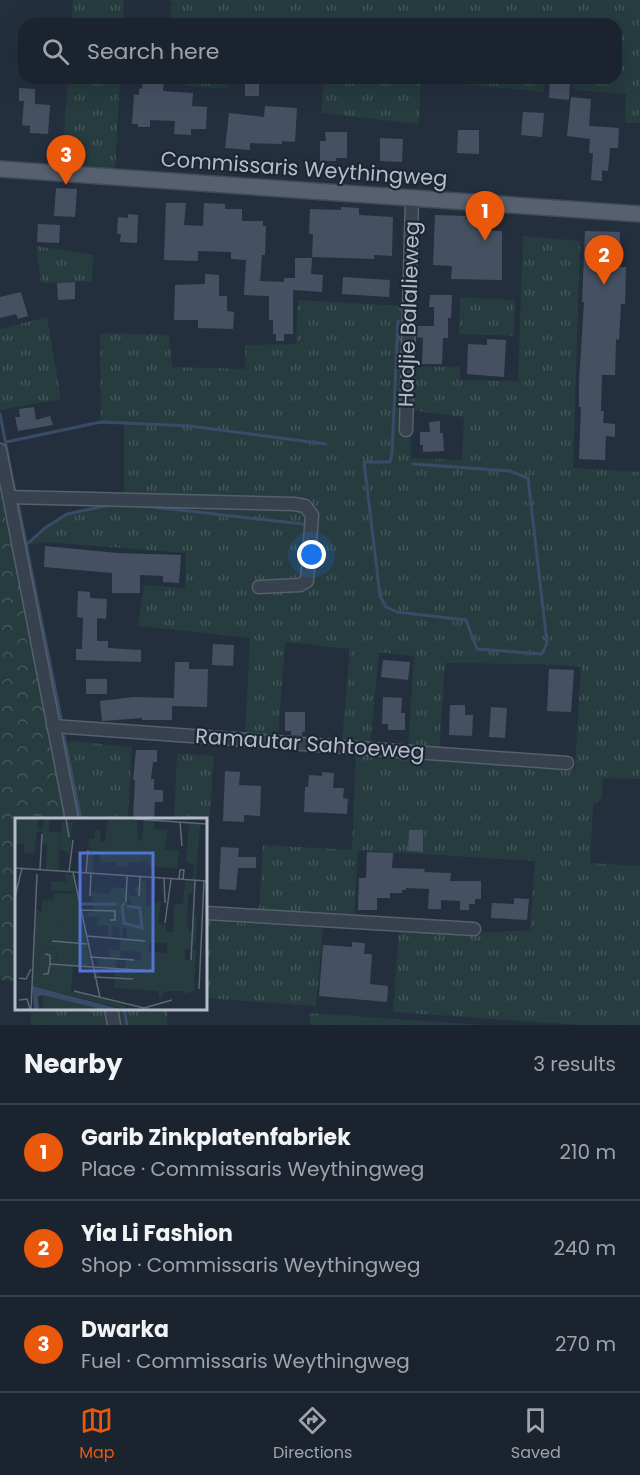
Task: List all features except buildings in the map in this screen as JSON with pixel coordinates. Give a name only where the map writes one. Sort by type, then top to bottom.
[{"type":"main road","name":"Commissaris Weythingweg","points":[[0,169],[640,214]]},
{"type":"street","name":"Hadjie Balalieweg","points":[[406,430],[412,198]]},
{"type":"street","points":[[0,450],[72,818]]},
{"type":"street","points":[[9,497],[305,506],[312,515],[307,581],[300,585],[259,587]]},
{"type":"street","name":"Ramautar Sahtoeweg","points":[[53,726],[567,763]]},
{"type":"street","points":[[207,913],[474,929]]},
{"type":"street","points":[[111,1010],[114,1025]]},
{"type":"green space","points":[[73,0],[124,0],[123,18],[72,18]]},
{"type":"green space","points":[[164,0],[640,0],[640,123],[625,123],[626,94],[574,90],[574,84],[622,84],[622,18],[170,18],[172,1]]},
{"type":"green space","points":[[68,84],[120,84],[115,172],[62,169]]},
{"type":"green space","points":[[187,84],[228,84],[226,89],[187,86]]},
{"type":"green space","points":[[323,84],[421,84],[419,124],[321,113]]},
{"type":"green space","points":[[462,84],[545,84],[544,92]]},
{"type":"green space","points":[[523,236],[580,241],[573,468],[640,472],[640,779],[603,778],[602,798],[593,805],[590,863],[640,866],[640,1025],[580,1025],[393,1012],[399,928],[474,933],[530,930],[535,861],[358,850],[354,918],[259,912],[263,845],[352,850],[356,754],[575,769],[581,667],[541,664],[445,663],[439,752],[408,750],[414,656],[379,652],[370,745],[342,743],[350,649],[285,642],[278,739],[245,737],[250,638],[138,626],[144,585],[185,588],[186,553],[46,542],[26,545],[45,528],[67,514],[117,503],[124,504],[124,423],[101,422],[100,333],[169,335],[172,367],[245,369],[245,345],[296,344],[298,300],[403,306],[401,434],[411,433],[411,458],[462,460],[464,417],[410,410],[411,366],[460,367],[460,380],[518,381]]},
{"type":"green space","points":[[36,246],[93,255],[92,281],[41,283]]},
{"type":"green space","points":[[460,297],[515,300],[514,336],[459,334]]},
{"type":"green space","points":[[47,317],[61,399],[0,410],[0,329]]},
{"type":"green space","points":[[0,492],[65,818],[15,818],[15,981],[0,980]]},
{"type":"green space","points":[[71,741],[132,747],[128,818],[77,818],[62,746]]},
{"type":"green space","points":[[177,753],[214,756],[208,840],[207,818],[174,818]]},
{"type":"green space","points":[[207,921],[323,928],[316,1006],[207,998]]},
{"type":"green space","points":[[32,1010],[106,1010],[109,1025],[30,1025]]},
{"type":"green space","points":[[115,1010],[168,1010],[167,1025],[118,1025]]},
{"type":"green space","points":[[310,1013],[481,1025],[310,1025]]},
{"type":"waterway","points":[[398,321],[390,462],[364,462],[380,596],[386,607],[397,612],[466,620],[477,649],[542,654],[547,643],[528,478],[510,471],[413,464]]},
{"type":"waterway","points":[[0,414],[15,492]]},
{"type":"waterway","points":[[6,442],[101,422],[190,426],[326,444]]},
{"type":"waterway","points":[[18,503],[61,718]]},
{"type":"waterway","points":[[26,545],[45,528],[67,514],[110,505]]},
{"type":"waterway","points":[[144,506],[303,524]]},
{"type":"waterway","points":[[64,736],[81,818]]},
{"type":"waterway","points":[[124,1010],[127,1025]]},
{"type":"place","name":"Dwarka","points":[[66,185]]},
{"type":"place","name":"Garib Zinkplatenfabriek","points":[[485,241]]},
{"type":"place","name":"Yia Li Fashion","points":[[604,285]]}]
